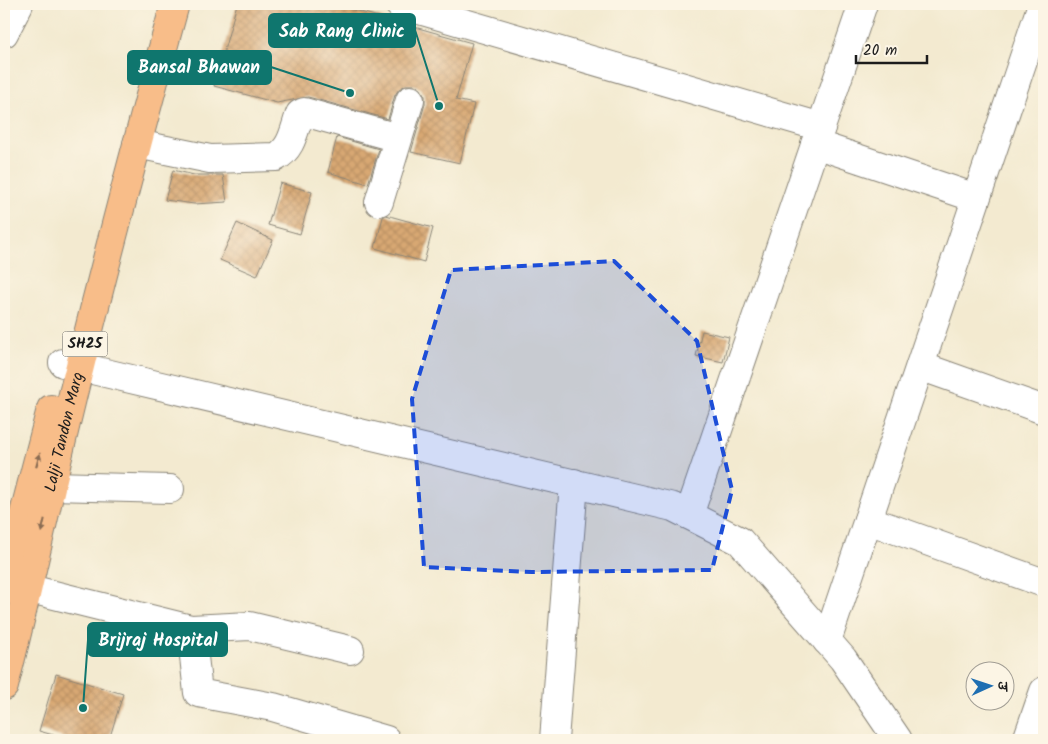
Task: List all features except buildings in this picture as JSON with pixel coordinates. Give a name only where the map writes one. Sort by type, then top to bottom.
[{"type":"main road","name":"Lalji Tandon Marg","points":[[13,588],[52,486],[71,365],[107,192],[160,4]]},
{"type":"main road","name":"Lalji Tandon Marg","points":[[4,686],[13,588],[71,365],[137,144],[175,4]]},
{"type":"street","points":[[4,33],[20,4]]},
{"type":"street","points":[[398,4],[818,135],[976,198]]},
{"type":"street","points":[[689,515],[863,4]]},
{"type":"street","points":[[827,641],[1042,4]]},
{"type":"street","points":[[379,202],[410,100]]},
{"type":"street","points":[[137,144],[210,159],[276,157],[284,153],[288,148],[300,114],[304,112],[398,138]]},
{"type":"street","points":[[71,365],[673,507],[740,541],[843,659],[898,740]]},
{"type":"street","points":[[920,366],[1044,410]]},
{"type":"street","points":[[554,740],[574,483]]},
{"type":"street","points":[[52,486],[170,489]]},
{"type":"street","points":[[868,520],[1044,583]]},
{"type":"street","points":[[13,588],[191,629],[250,626],[350,650]]},
{"type":"street","points":[[191,629],[198,694],[273,707],[386,740]]},
{"type":"street","points":[[1027,740],[1044,691]]},
{"type":"highlighted area","points":[[614,261],[697,341],[732,490],[712,570],[532,572],[424,567],[412,399],[451,270]]},
{"type":"place","name":"Bansal Bhawan","points":[[350,93]]},
{"type":"place","name":"Sab Rang Clinic","points":[[439,106]]},
{"type":"place","name":"Brijraj Hospital","points":[[83,708]]}]
